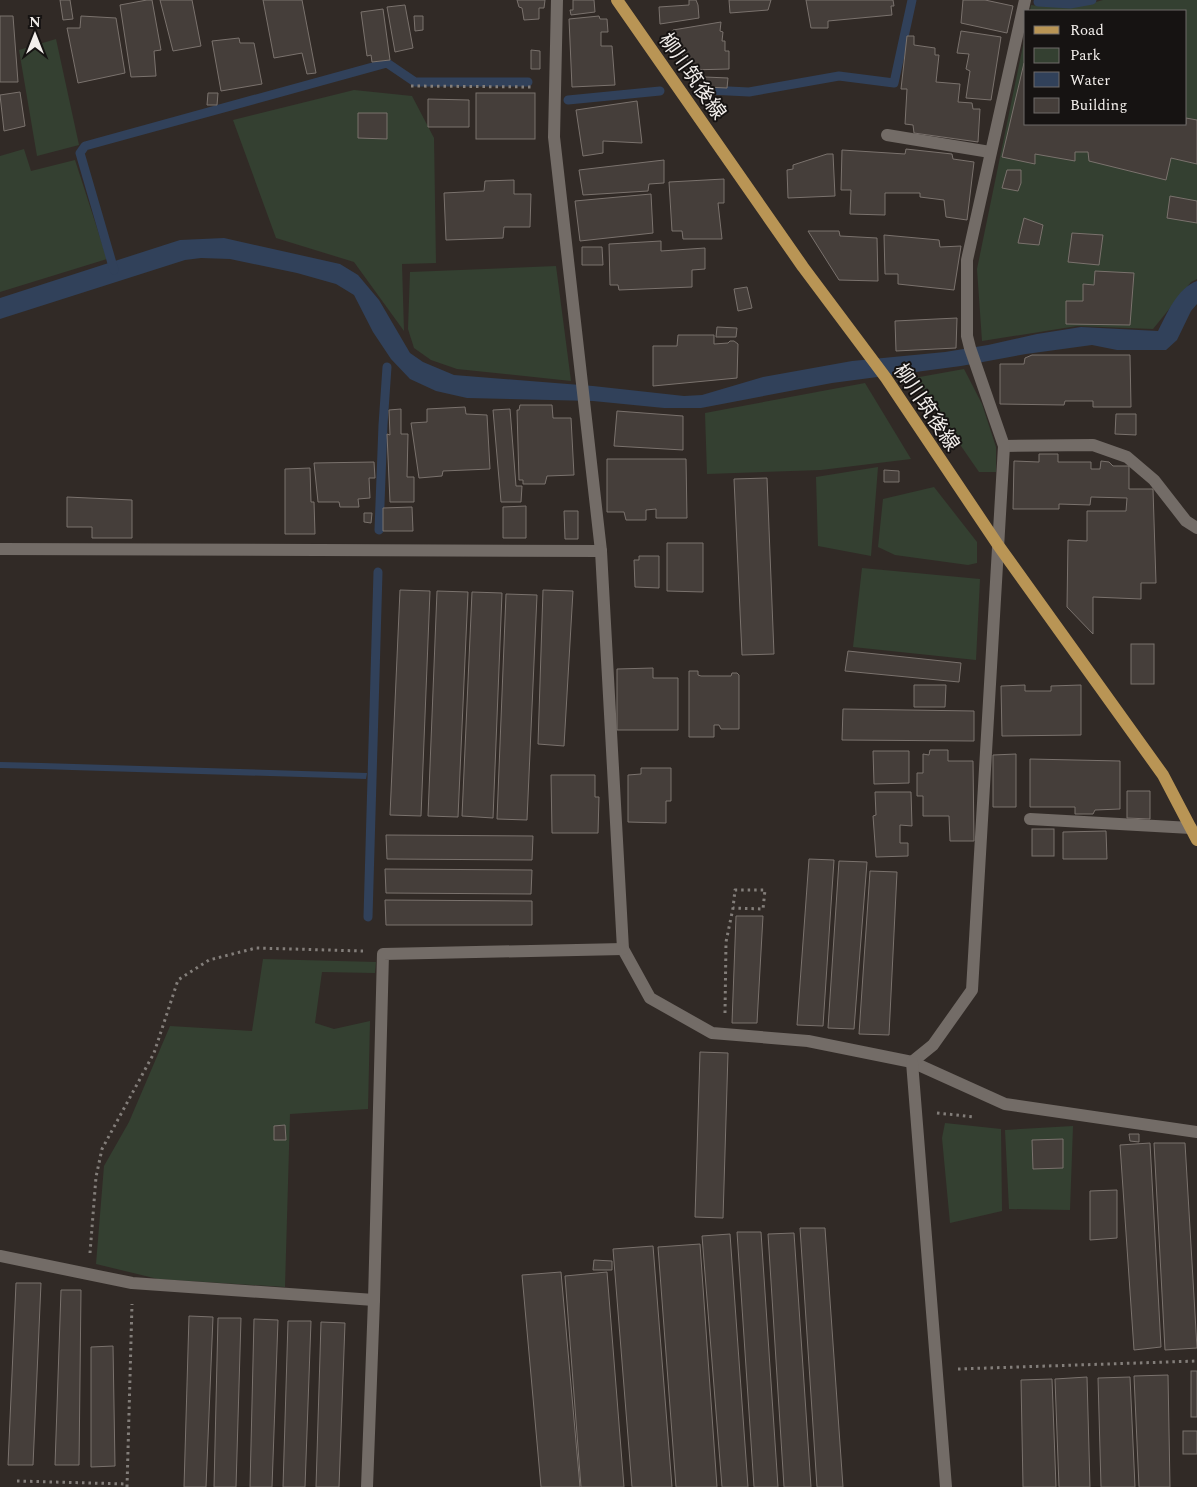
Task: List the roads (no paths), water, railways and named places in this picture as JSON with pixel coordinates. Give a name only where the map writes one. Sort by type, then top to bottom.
[{"type":"main road","name":"柳川筑後線","points":[[617,0],[803,267],[886,378],[998,545],[1163,775],[1197,840]]},
{"type":"street","points":[[557,0],[554,136],[601,551],[623,949],[650,998],[712,1033],[808,1040],[912,1062],[1005,1104],[1197,1132]]},
{"type":"street","points":[[912,1062],[933,1045],[972,990],[1004,446],[967,336],[967,260],[1025,0]]},
{"type":"street","points":[[887,135],[990,152]]},
{"type":"street","points":[[1004,446],[1093,445],[1127,457],[1154,480],[1186,521],[1197,528]]},
{"type":"street","points":[[0,550],[601,551]]},
{"type":"street","points":[[1030,819],[1191,828]]},
{"type":"street","points":[[367,1487],[383,954],[623,949]]},
{"type":"street","points":[[912,1062],[946,1487]]},
{"type":"street","points":[[0,1256],[132,1283],[374,1300]]},
{"type":"water","points":[[224,238],[340,264],[358,275],[379,300],[410,353],[423,362],[454,375],[593,386],[684,396],[702,395],[763,377],[852,361],[945,352],[1081,327],[1158,331],[1178,295],[1190,284],[1197,281],[1197,304],[1191,311],[1177,340],[1166,350],[1117,350],[1092,345],[1026,354],[961,366],[832,383],[701,408],[664,408],[593,401],[467,398],[436,391],[410,379],[391,359],[373,332],[354,295],[336,284],[297,273],[230,259],[201,258],[185,260],[0,319],[0,298],[180,240]]},
{"type":"water","points":[[0,762],[367,773],[366,779],[0,768]]},
{"type":"waterway","points":[[708,90],[749,92],[839,76],[894,83],[912,0]]},
{"type":"waterway","points":[[1038,2],[1070,4],[1092,0]]},
{"type":"waterway","points":[[114,270],[80,153],[85,146],[387,63],[415,82],[528,82]]},
{"type":"waterway","points":[[568,100],[660,91]]},
{"type":"waterway","points":[[379,530],[387,367]]},
{"type":"waterway","points":[[368,917],[378,572]]}]
